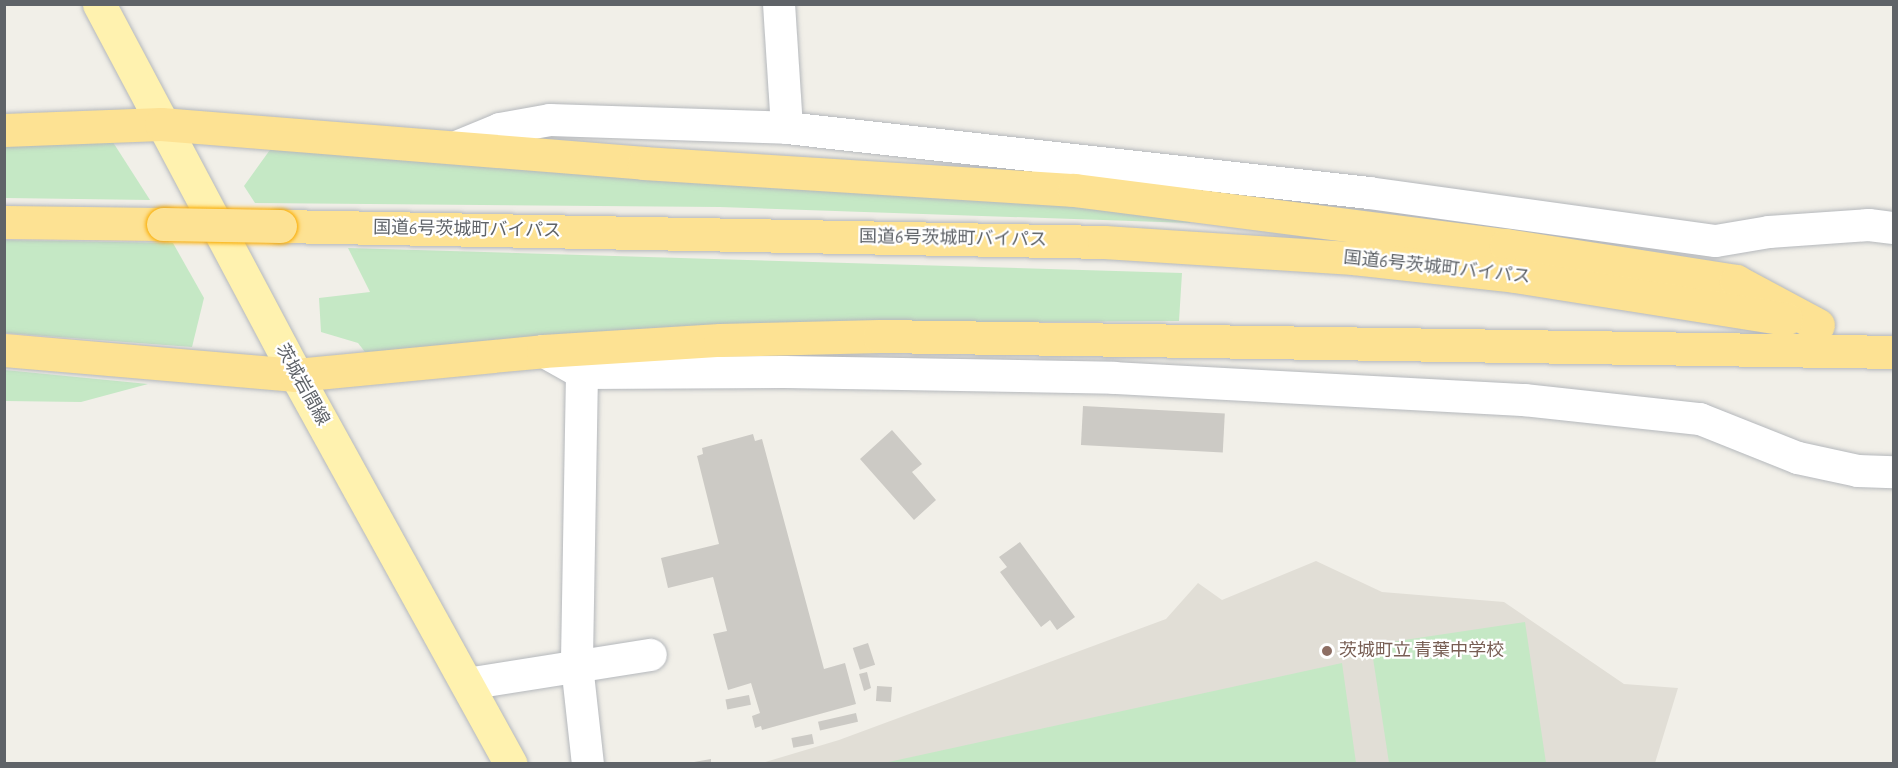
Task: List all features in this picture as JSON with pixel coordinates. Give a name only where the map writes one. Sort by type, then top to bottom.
[{"type":"highway","points":[[4,130],[161,124],[454,148],[1074,190],[1483,242],[1736,281],[1818,325]]},
{"type":"highway","name":"国道6号茨城町バイパス","points":[[4,222],[1152,245],[1353,258],[1515,276],[1818,325],[1893,342]]},
{"type":"highway","points":[[4,350],[296,375],[543,351],[720,340],[891,336],[1893,352]]},
{"type":"main road","name":"茨城岩間線","points":[[99,4],[296,375],[512,764]]},
{"type":"street","points":[[779,4],[787,128]]},
{"type":"street","points":[[454,148],[500,129],[550,120],[787,128],[1369,193],[1716,241],[1814,229],[1869,225],[1893,228]]},
{"type":"street","points":[[543,351],[582,373],[785,372],[1114,378],[1524,400],[1700,418],[1798,458],[1858,471],[1893,472]]},
{"type":"street","points":[[582,373],[577,665],[588,764]]},
{"type":"street","points":[[467,684],[651,655]]},
{"type":"shaded area","name":"茨城町立 青葉中学校","points":[[1316,561],[1382,592],[1504,602],[1624,684],[1678,688],[1655,763],[759,764],[839,740],[1166,619],[1198,583],[1222,600]]},
{"type":"green space","points":[[109,136],[150,200],[5,198],[5,143]]},
{"type":"green space","points":[[272,147],[780,178],[1191,216],[1190,223],[720,207],[255,203],[244,186]]},
{"type":"green space","points":[[4,240],[173,243],[204,298],[192,347],[5,333]]},
{"type":"green space","points":[[348,248],[1182,273],[1179,321],[834,323],[365,352],[358,343],[321,332],[319,298],[370,292]]},
{"type":"green space","points":[[5,370],[148,384],[81,402],[5,401]]},
{"type":"green space","points":[[1525,622],[1546,763],[1389,763],[1371,645]]},
{"type":"green space","points":[[1342,663],[1356,763],[884,763]]},
{"type":"building","points":[[1083,406],[1225,413],[1223,452],[1081,445]]},
{"type":"building","points":[[892,430],[922,464],[912,472],[936,500],[914,520],[860,459]]},
{"type":"building","points":[[753,434],[755,441],[762,439],[824,669],[845,663],[856,704],[762,730],[761,726],[755,728],[752,716],[760,713],[751,683],[728,690],[713,634],[727,631],[713,577],[668,588],[661,558],[719,544],[697,456],[703,454],[702,448]]},
{"type":"building","points":[[1020,542],[1075,617],[1057,630],[1050,620],[1041,627],[1000,572],[1007,567],[999,557]]},
{"type":"building","points":[[868,643],[875,665],[860,670],[853,648]]},
{"type":"building","points":[[867,672],[871,688],[864,691],[859,674]]},
{"type":"building","points":[[877,686],[892,687],[891,702],[876,701]]},
{"type":"building","points":[[749,695],[751,705],[727,709],[725,700]]},
{"type":"building","points":[[856,713],[858,722],[820,731],[818,722]]},
{"type":"building","points":[[812,734],[814,744],[793,748],[791,738]]},
{"type":"building","points":[[711,759],[711,764],[694,764],[694,762]]},
{"type":"place","name":"茨城町立 青葉中学校","points":[[1327,651]]}]
